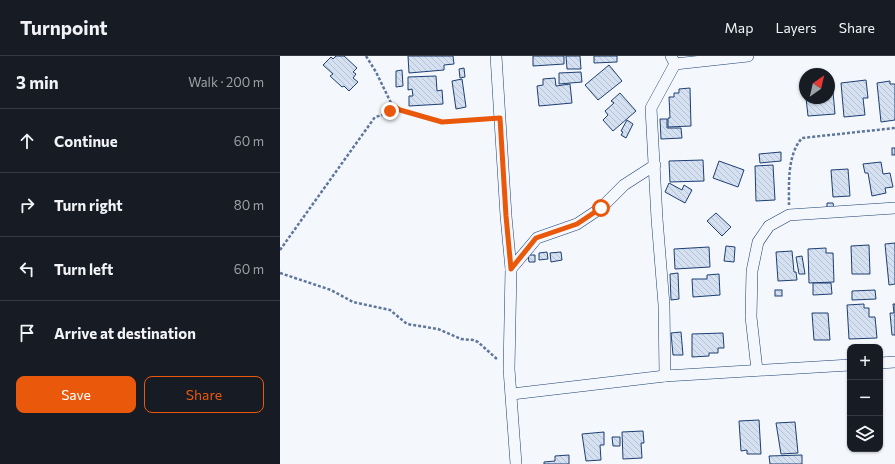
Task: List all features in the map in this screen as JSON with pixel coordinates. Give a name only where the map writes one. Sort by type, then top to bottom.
[{"type":"street","points":[[496,56],[506,216],[511,269],[509,369],[516,464]]},
{"type":"street","points":[[665,376],[664,305],[657,219],[656,165],[651,108],[673,60],[748,56]]},
{"type":"street","points":[[511,269],[536,238],[577,224],[601,208],[624,185],[656,165]]},
{"type":"street","points":[[757,370],[751,317],[752,271],[758,242],[769,226],[789,215],[895,208]]},
{"type":"street","points":[[883,363],[895,362]]},
{"type":"street","points":[[512,394],[665,376],[847,365]]},
{"type":"path","points":[[366,56],[376,72],[392,105],[400,110],[442,122],[500,118]]},
{"type":"path","points":[[280,250],[375,117],[384,115],[390,111],[392,105]]},
{"type":"path","points":[[789,215],[789,173],[798,143],[802,138],[895,128]]},
{"type":"path","points":[[280,273],[331,290],[353,302],[390,310],[407,324],[438,329],[461,340],[473,340],[478,342],[509,369]]},
{"type":"building","points":[[336,56],[344,56],[357,68],[353,72],[356,74],[353,78],[358,82],[349,91],[330,76],[333,74],[323,65],[331,57],[333,59]]},
{"type":"building","points":[[408,56],[453,56],[454,64],[444,65],[444,70],[409,73]]},
{"type":"building","points":[[533,56],[564,56],[564,64],[533,66]]},
{"type":"building","points":[[566,56],[580,56],[581,69],[567,69]]},
{"type":"building","points":[[594,56],[617,56],[617,62],[594,63]]},
{"type":"building","points":[[609,65],[622,81],[598,100],[585,85]]},
{"type":"building","points":[[464,68],[465,77],[460,78],[459,69]]},
{"type":"building","points":[[402,70],[403,86],[396,87],[396,71]]},
{"type":"building","points":[[581,72],[582,82],[559,84],[559,73]]},
{"type":"building","points":[[436,76],[437,91],[442,90],[443,104],[409,106],[409,96],[413,96],[412,89],[408,90],[408,77]]},
{"type":"building","points":[[555,78],[556,86],[570,84],[572,103],[539,106],[537,86],[543,85],[543,79]]},
{"type":"building","points":[[462,79],[466,107],[456,109],[452,81]]},
{"type":"building","points":[[866,80],[868,98],[863,98],[865,115],[844,117],[841,83]]},
{"type":"building","points":[[890,81],[890,84],[895,84],[895,120],[881,122],[877,83]]},
{"type":"building","points":[[690,88],[691,126],[668,127],[668,118],[670,118],[669,97],[674,97],[674,93],[679,93],[679,89]]},
{"type":"building","points":[[620,93],[636,111],[613,131],[603,120],[608,115],[605,111],[614,103],[611,101]]},
{"type":"building","points":[[807,104],[834,104],[835,114],[808,116]]},
{"type":"building","points":[[660,119],[667,119],[667,128],[681,128],[682,138],[661,139]]},
{"type":"building","points":[[627,120],[633,124],[626,138],[621,135],[623,132],[621,131]]},
{"type":"building","points":[[892,148],[895,148],[895,155],[892,155]]},
{"type":"building","points":[[781,152],[781,161],[760,163],[759,154]]},
{"type":"building","points":[[703,160],[704,181],[670,182],[669,161]]},
{"type":"building","points":[[719,161],[744,170],[738,187],[713,178]]},
{"type":"building","points":[[881,162],[883,174],[890,173],[893,187],[885,188],[886,193],[872,196],[868,173],[865,173],[863,164]]},
{"type":"building","points":[[773,165],[775,200],[756,201],[755,166]]},
{"type":"building","points":[[848,169],[850,196],[833,197],[831,170]]},
{"type":"building","points":[[669,183],[682,190],[684,185],[692,190],[685,203],[665,192]]},
{"type":"building","points":[[827,203],[833,203],[834,209],[827,210]]},
{"type":"building","points":[[716,213],[731,227],[722,236],[707,221]]},
{"type":"building","points":[[895,243],[895,284],[889,285],[885,244]]},
{"type":"building","points":[[869,245],[870,274],[852,274],[851,246]]},
{"type":"building","points":[[726,246],[735,247],[734,262],[724,261]]},
{"type":"building","points":[[709,247],[710,267],[675,269],[674,249]]},
{"type":"building","points":[[826,248],[826,253],[833,253],[834,282],[809,283],[808,249]]},
{"type":"building","points":[[792,251],[794,272],[796,272],[797,280],[778,281],[776,252]]},
{"type":"building","points":[[547,252],[548,259],[539,260],[539,253]]},
{"type":"building","points":[[561,252],[562,260],[551,262],[550,253]]},
{"type":"building","points":[[528,255],[535,255],[535,262],[529,262]]},
{"type":"building","points":[[802,256],[805,274],[799,274],[796,257]]},
{"type":"building","points":[[678,273],[679,299],[671,300],[670,274]]},
{"type":"building","points":[[719,274],[720,295],[693,297],[692,279],[707,279],[707,275]]},
{"type":"building","points":[[813,283],[831,283],[832,294],[813,295]]},
{"type":"building","points":[[775,290],[782,290],[782,296],[775,296]]},
{"type":"building","points":[[875,290],[876,299],[852,300],[852,291]]},
{"type":"building","points":[[864,304],[864,308],[869,308],[869,317],[875,317],[877,338],[849,339],[847,305]]},
{"type":"building","points":[[893,304],[895,304],[895,335],[892,335],[890,313],[894,313]]},
{"type":"building","points":[[812,313],[828,313],[830,340],[814,340]]},
{"type":"building","points":[[681,332],[683,355],[673,355],[671,333]]},
{"type":"building","points":[[723,333],[724,348],[718,348],[718,353],[709,353],[709,356],[692,357],[692,334]]},
{"type":"building","points":[[759,420],[761,454],[747,454],[747,450],[741,451],[739,421]]},
{"type":"building","points":[[795,422],[798,453],[781,454],[776,423]]},
{"type":"building","points":[[643,431],[644,443],[641,443],[642,458],[623,459],[622,432]]},
{"type":"building","points":[[604,432],[604,445],[600,445],[601,460],[586,461],[582,434]]},
{"type":"building","points":[[612,437],[620,437],[620,446],[613,446]]},
{"type":"building","points":[[569,455],[569,464],[544,464],[544,462],[555,461],[555,456]]},
{"type":"building","points":[[802,455],[802,464],[770,464],[769,456]]},
{"type":"route","points":[[390,111],[392,105],[400,110],[419,114],[442,122],[500,118],[511,269],[536,238],[577,224],[601,208]]}]
